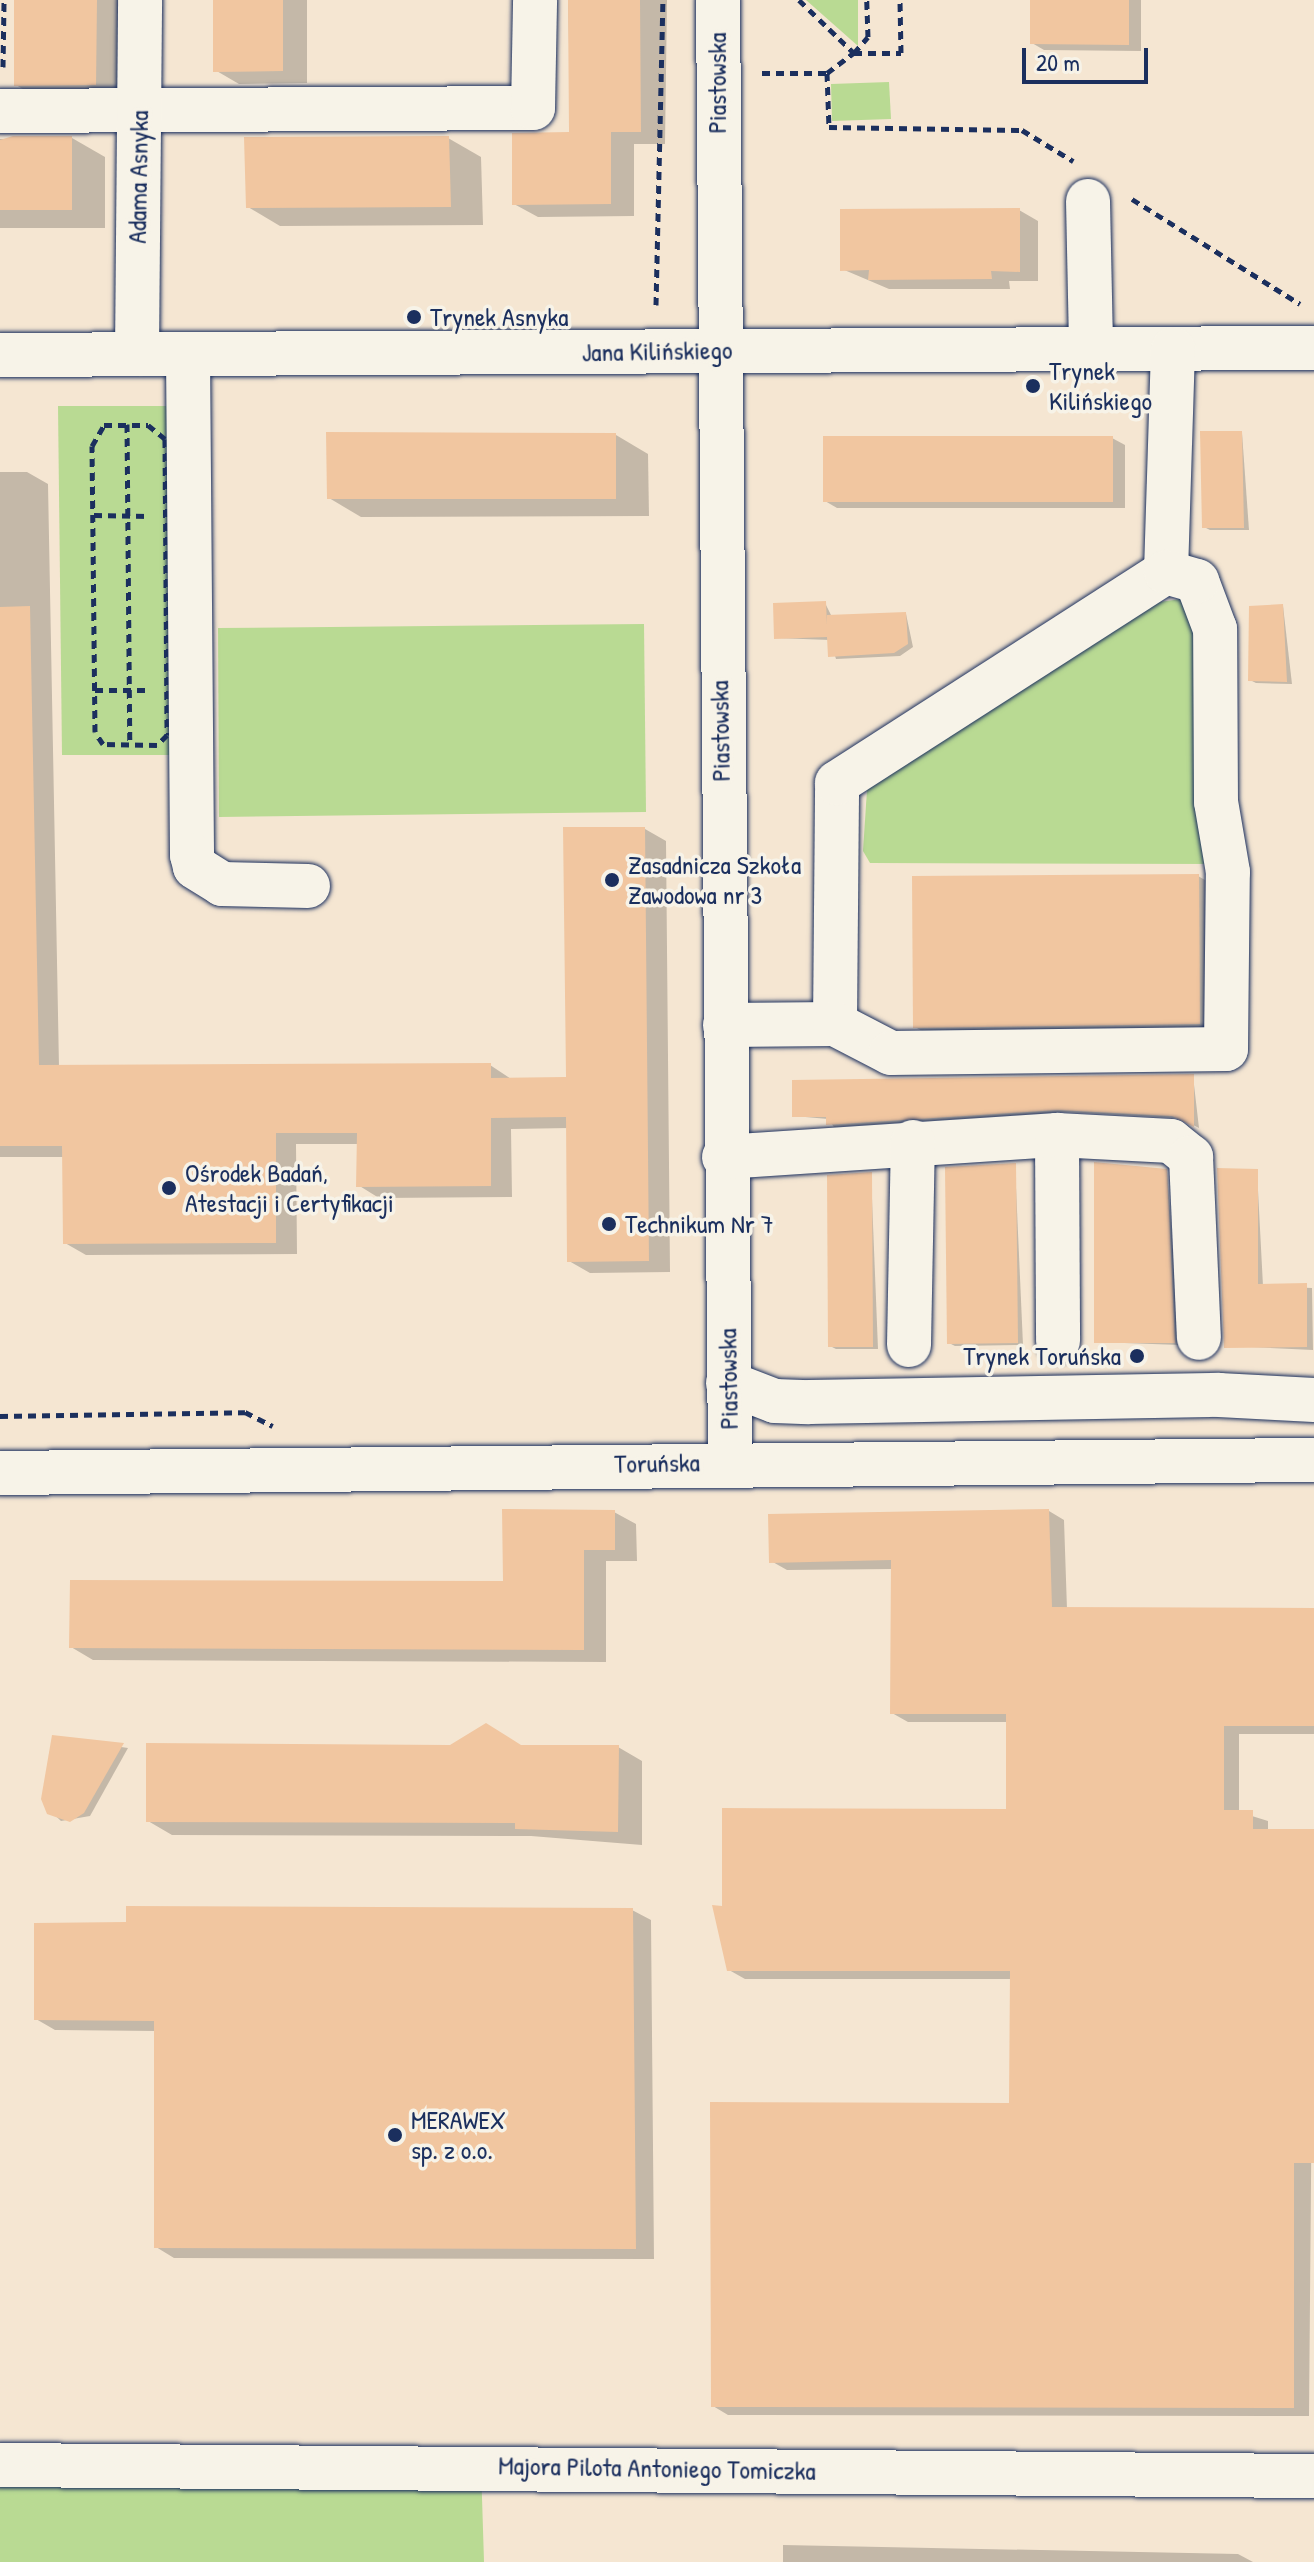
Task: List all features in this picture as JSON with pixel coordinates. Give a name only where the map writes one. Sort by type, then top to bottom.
[{"type":"street","name":"Adama Asnyka","points":[[137,354],[140,0]]},
{"type":"street","points":[[2,92],[139,111],[533,108],[535,0]]},
{"type":"street","name":"Piastowska","points":[[718,0],[717,350],[724,1157],[730,1462]]},
{"type":"street","points":[[1088,201],[1091,349]]},
{"type":"street","name":"Jana Kilińskiego","points":[[0,355],[1314,348]]},
{"type":"street","points":[[1166,572],[1173,349]]},
{"type":"street","points":[[188,354],[178,689],[195,867],[240,887],[308,886]]},
{"type":"street","points":[[725,1025],[835,1024],[891,1053],[1226,1049],[1228,872],[1216,802],[1215,629],[1197,581],[1166,572],[837,783],[835,1024]]},
{"type":"street","points":[[724,1157],[913,1142],[1057,1135],[1171,1141],[1191,1157],[1199,1338]]},
{"type":"street","points":[[1057,1135],[1058,1341]]},
{"type":"street","points":[[909,1345],[913,1142]]},
{"type":"street","points":[[728,1383],[775,1401],[1307,1405]]},
{"type":"street","name":"Toruńska","points":[[0,1473],[730,1462],[1314,1460]]},
{"type":"street","name":"Majora Pilota Antoniego Tomiczka","points":[[0,2465],[1314,2476]]},
{"type":"path","points":[[2,92],[4,0]]},
{"type":"path","points":[[656,305],[663,0]]},
{"type":"path","points":[[799,0],[854,53],[901,53],[900,0]]},
{"type":"path","points":[[762,73],[827,73],[854,53],[868,37],[867,0]]},
{"type":"path","points":[[127,424],[130,745]]},
{"type":"path","points":[[127,424],[162,432],[178,689],[163,742],[130,745],[98,741],[93,436],[104,425],[127,424]]},
{"type":"path","points":[[94,515],[165,517]]},
{"type":"path","points":[[95,690],[178,689]]},
{"type":"path","points":[[0,1416],[245,1412],[286,1433]]},
{"type":"green space","points":[[806,0],[858,0],[858,46]]},
{"type":"green space","points":[[889,82],[891,119],[832,121],[831,84]]},
{"type":"green space","points":[[58,406],[178,406],[180,755],[62,755]]},
{"type":"green space","points":[[1181,599],[1194,609],[1216,864],[870,863],[863,851],[867,790],[1152,603]]},
{"type":"green space","points":[[644,624],[646,812],[219,817],[218,628]]},
{"type":"green space","points":[[0,2465],[481,2466],[484,2562],[0,2562]]},
{"type":"building","points":[[14,0],[97,0],[96,85],[14,86]]},
{"type":"building","points":[[213,0],[283,0],[283,71],[213,72]]},
{"type":"building","points":[[568,0],[640,0],[641,132],[611,132],[611,204],[512,205],[512,133],[569,132]]},
{"type":"building","points":[[1030,0],[1129,0],[1129,45],[1030,44]]},
{"type":"building","points":[[13,136],[72,136],[72,210],[0,210],[0,140]]},
{"type":"building","points":[[449,136],[451,207],[246,208],[244,137]]},
{"type":"building","points":[[1020,208],[1020,272],[991,271],[992,279],[868,280],[869,270],[840,271],[840,209]]},
{"type":"building","points":[[1200,431],[1242,431],[1244,528],[1202,528]]},
{"type":"building","points":[[326,432],[616,433],[616,499],[327,499]]},
{"type":"building","points":[[823,436],[1113,436],[1113,502],[823,502]]},
{"type":"building","points":[[826,601],[827,625],[827,615],[906,612],[908,644],[894,653],[828,657],[827,637],[774,639],[773,603]]},
{"type":"building","points":[[1283,604],[1287,682],[1248,681],[1249,606]]},
{"type":"building","points":[[30,606],[39,1065],[491,1063],[491,1078],[566,1077],[563,827],[645,827],[649,1261],[567,1262],[566,1117],[491,1118],[491,1186],[356,1187],[357,1133],[276,1133],[276,1243],[63,1244],[62,1146],[0,1146],[0,607]]},
{"type":"building","points":[[1199,874],[1200,1024],[913,1028],[912,876]]},
{"type":"building","points":[[1194,1074],[1194,1127],[1172,1116],[1058,1110],[826,1125],[826,1117],[792,1117],[792,1080]]},
{"type":"building","points":[[1094,1162],[1167,1169],[1175,1343],[1094,1343]]},
{"type":"building","points":[[1016,1163],[1018,1343],[947,1344],[945,1167]]},
{"type":"building","points":[[1217,1168],[1258,1169],[1258,1284],[1307,1283],[1307,1347],[1224,1348]]},
{"type":"building","points":[[872,1172],[873,1347],[828,1347],[827,1175]]},
{"type":"building","points":[[502,1509],[615,1510],[615,1550],[584,1550],[584,1650],[69,1648],[70,1580],[503,1581]]},
{"type":"building","points":[[1049,1509],[1052,1607],[1314,1608],[1314,1726],[1224,1726],[1224,1810],[1253,1810],[1253,1829],[1314,1829],[1314,2163],[1294,2163],[1294,2408],[711,2407],[710,2102],[1009,2103],[1010,1971],[727,1971],[712,1905],[722,1906],[722,1808],[1006,1809],[1006,1714],[890,1714],[891,1560],[769,1563],[768,1514]]},
{"type":"building","points":[[486,1723],[521,1745],[619,1745],[618,1832],[515,1829],[515,1823],[146,1822],[146,1743],[450,1745]]},
{"type":"building","points":[[52,1735],[124,1743],[84,1813],[70,1822],[47,1814],[41,1799]]},
{"type":"building","name":"MERAWEX sp. z o.o.","points":[[126,1906],[633,1908],[636,2249],[154,2248],[154,2021],[34,2020],[34,1923],[126,1922]]},
{"type":"place","name":"Trynek Asnyka","points":[[414,317]]},
{"type":"place","name":"Trynek Kilińskiego","points":[[1033,386]]},
{"type":"place","name":"Zasadnicza Szkoła Zawodowa nr 3","points":[[612,880]]},
{"type":"place","name":"Ośrodek Badań, Atestacji i Certyfikacji","points":[[169,1188]]},
{"type":"place","name":"Technikum Nr 7","points":[[609,1224]]},
{"type":"place","name":"Trynek Toruńska","points":[[1137,1356]]},
{"type":"place","name":"MERAWEX sp. z o.o.","points":[[395,2135]]}]
